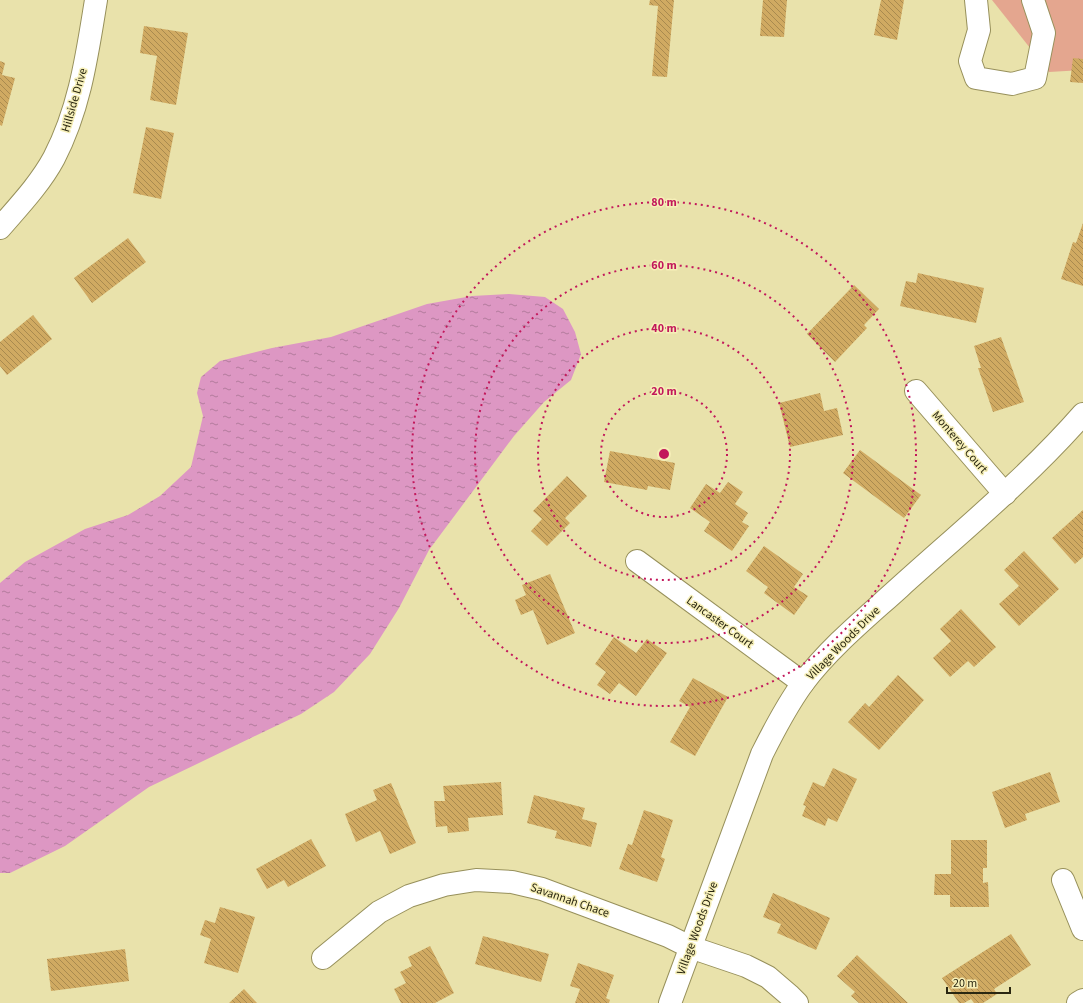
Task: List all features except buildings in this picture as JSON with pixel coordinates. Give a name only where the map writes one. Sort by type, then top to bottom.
[{"type":"street","name":"Hillside Drive","points":[[5,215],[33,188],[53,159],[69,124],[82,82],[96,0]]},
{"type":"street","points":[[976,0],[979,30],[970,61],[976,78],[1012,84],[1035,78],[1044,33],[1033,0]]},
{"type":"street","name":"Monterey Court","points":[[916,391],[1005,494]]},
{"type":"street","name":"Village Woods Drive","points":[[670,1003],[762,754],[779,720],[803,683],[824,658],[852,631],[1005,494],[1056,445],[1083,414]]},
{"type":"street","name":"Lancaster Court","points":[[637,561],[803,683]]},
{"type":"street","name":"Savannah Chace","points":[[323,958],[379,912],[409,896],[444,885],[476,880],[512,882],[542,889],[668,936],[690,947],[746,966],[768,977],[796,1003]]},
{"type":"street","points":[[1063,880],[1083,929]]},
{"type":"street","points":[[1078,1003],[1083,1000]]},
{"type":"shaded area","points":[[992,0],[1083,0],[1083,70],[1049,72]]},
{"type":"water","points":[[509,294],[545,297],[563,309],[575,332],[581,354],[571,380],[544,402],[514,436],[429,550],[399,608],[370,654],[334,692],[301,714],[149,787],[65,846],[10,873],[0,873],[0,583],[25,562],[85,529],[128,515],[160,496],[191,467],[203,416],[197,393],[201,377],[220,361],[272,348],[331,337],[427,304],[472,296]]}]
